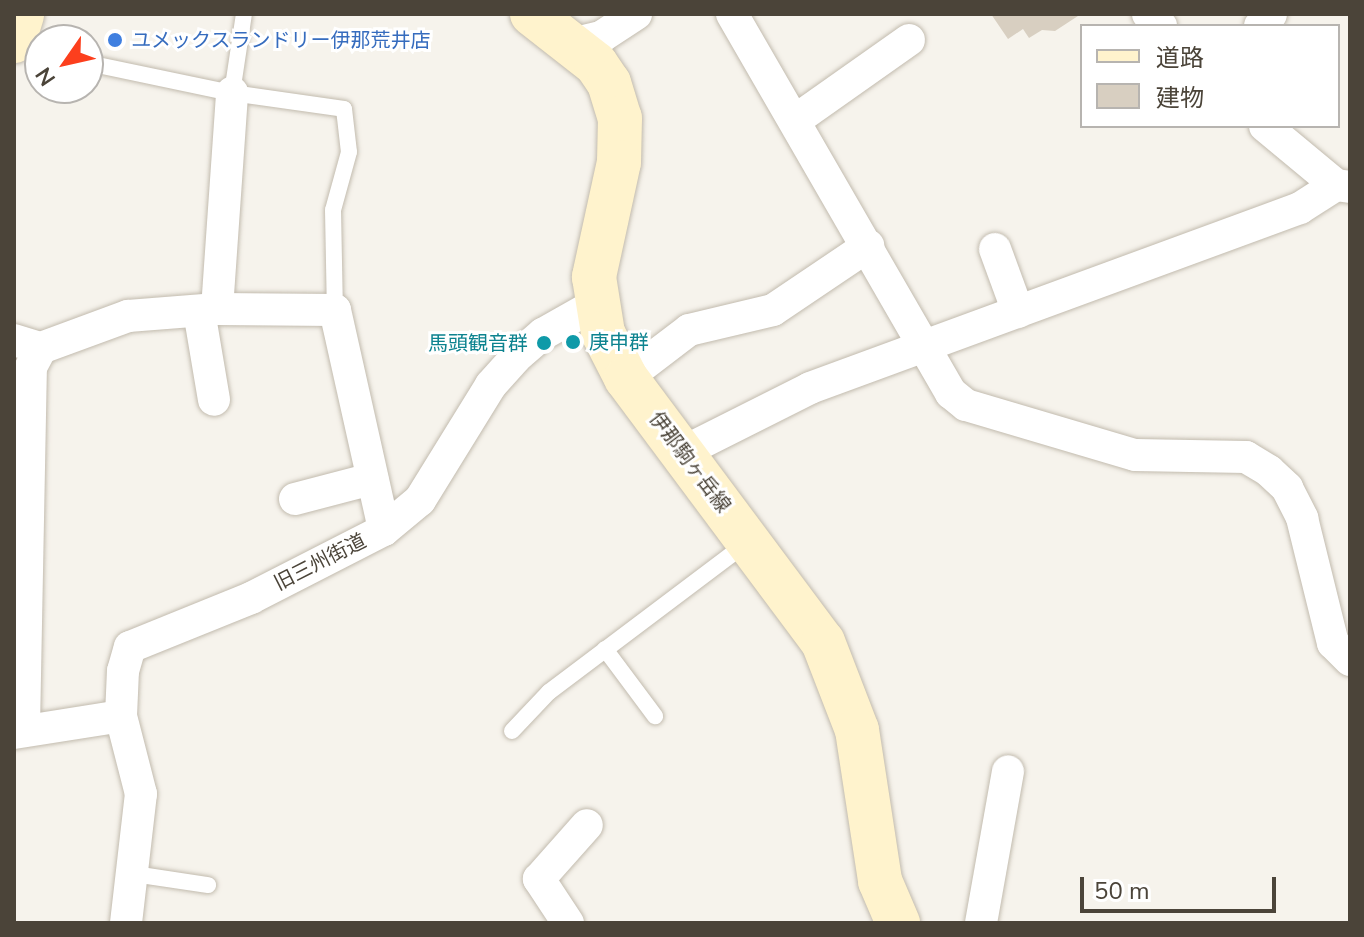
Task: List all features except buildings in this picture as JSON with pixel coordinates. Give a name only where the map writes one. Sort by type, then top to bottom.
[{"type":"main road","points":[[14,41],[22,14]]},
{"type":"main road","name":"伊那駒ヶ岳線","points":[[532,14],[575,43],[609,83],[620,118],[619,162],[595,257],[596,304],[603,333],[626,378],[823,642],[843,683],[857,730],[880,881],[898,923]]},
{"type":"street","points":[[575,43],[601,37],[636,14]]},
{"type":"street","points":[[732,14],[797,119],[924,346],[938,377],[966,405],[1135,455],[1246,457],[1269,471],[1287,488],[1302,518],[1333,643],[1350,660]]},
{"type":"street","points":[[797,119],[909,40]]},
{"type":"street","points":[[214,400],[208,310],[232,93]]},
{"type":"street","points":[[683,452],[810,388],[1300,208],[1343,186],[1268,128]]},
{"type":"street","points":[[626,378],[689,330],[773,310],[868,246]]},
{"type":"street","points":[[995,249],[1018,312]]},
{"type":"street","name":"旧三州街道","points":[[121,716],[123,671],[130,647],[251,598],[384,530],[420,500],[491,385],[515,358],[543,334],[596,304]]},
{"type":"street","points":[[126,923],[141,794],[121,716],[19,730],[31,367],[27,344],[128,316],[208,310],[335,310],[384,530]]},
{"type":"street","points":[[295,499],[372,479]]},
{"type":"street","points":[[981,923],[1008,771]]},
{"type":"street","points":[[568,923],[539,879],[587,825]]},
{"type":"lane","points":[[232,93],[244,14]]},
{"type":"lane","points":[[104,66],[232,93],[344,109],[349,152],[333,210],[335,310]]},
{"type":"lane","points":[[512,731],[549,692],[749,541]]},
{"type":"lane","points":[[605,649],[655,716]]},
{"type":"lane","points":[[134,874],[208,885]]},
{"type":"place","name":"ユメックスランドリー伊那荒井店","points":[[115,40]]},
{"type":"place","name":"庚申群","points":[[573,342]]},
{"type":"place","name":"馬頭観音群","points":[[544,343]]}]
